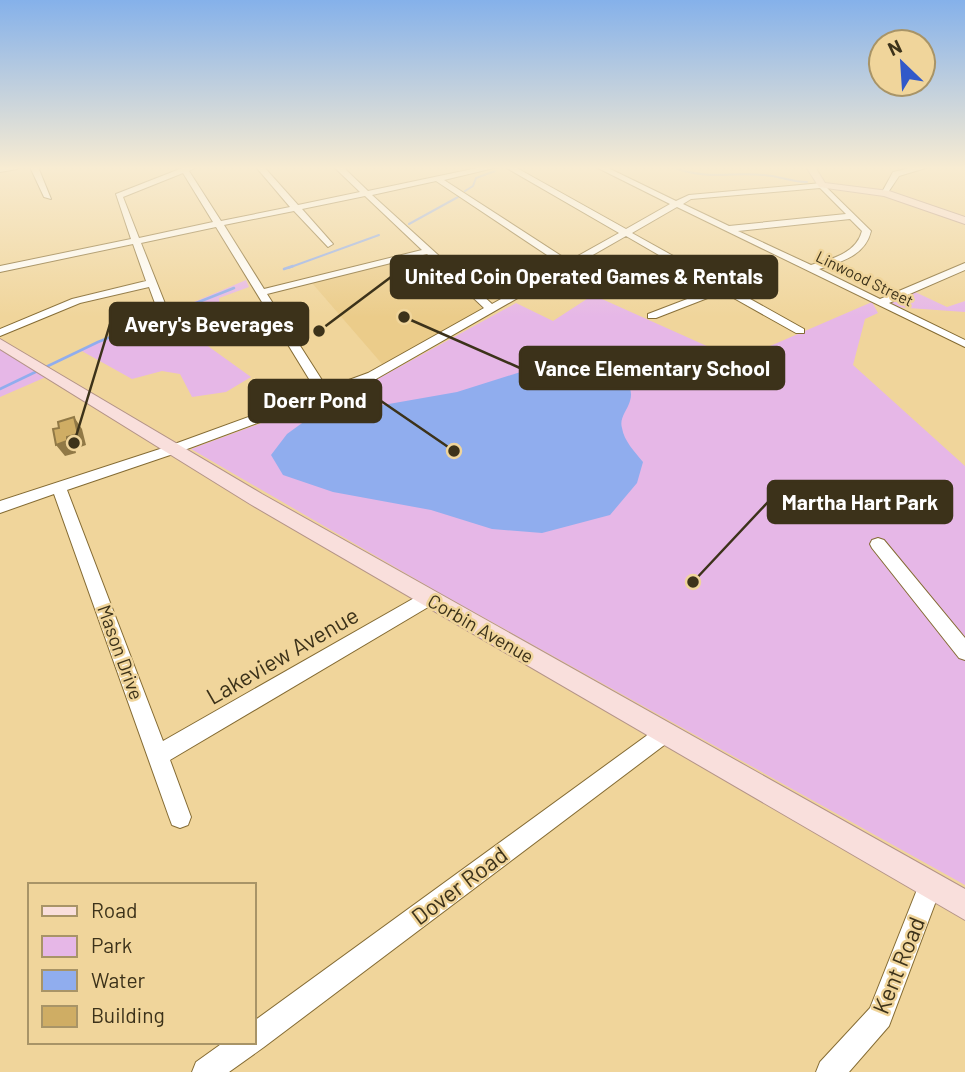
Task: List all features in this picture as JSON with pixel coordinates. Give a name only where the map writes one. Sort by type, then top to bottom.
[{"type":"main road","name":"Corbin Avenue","points":[[0,343],[174,449],[429,598],[965,905]]},
{"type":"street","points":[[126,217],[161,306]]},
{"type":"street","points":[[215,217],[324,394]]},
{"type":"street","points":[[0,269],[253,217]]},
{"type":"street","points":[[304,217],[328,244]]},
{"type":"street","points":[[392,217],[492,310]]},
{"type":"street","points":[[496,217],[569,265]]},
{"type":"street","points":[[596,217],[800,331]]},
{"type":"street","points":[[0,507],[174,449],[382,370],[654,217]]},
{"type":"street","name":"Linwood Street","points":[[702,217],[965,344]]},
{"type":"street","points":[[728,230],[843,217]]},
{"type":"street","points":[[810,269],[859,250],[867,231],[853,217]]},
{"type":"street","points":[[261,293],[429,251]]},
{"type":"street","points":[[880,303],[965,266]]},
{"type":"street","points":[[0,333],[76,301],[151,283]]},
{"type":"street","points":[[652,316],[724,288]]},
{"type":"street","name":"Mason Drive","points":[[59,487],[180,817]]},
{"type":"street","points":[[878,544],[965,652]]},
{"type":"street","name":"Lakeview Avenue","points":[[159,755],[429,598]]},
{"type":"street","name":"Dover Road","points":[[256,1036],[664,733]]},
{"type":"street","name":"Kent Road","points":[[830,1072],[880,1017],[930,885]]},
{"type":"street","points":[[206,1072],[244,1044]]},
{"type":"shaded area","points":[[426,255],[483,309],[383,365],[312,283]]},
{"type":"green space","points":[[246,280],[249,287],[219,298],[220,309],[212,311],[222,326],[194,336],[251,377],[226,392],[192,397],[180,374],[162,371],[132,379],[80,350]]},
{"type":"green space","points":[[913,291],[947,307],[965,301],[965,312],[894,307],[887,303]]},
{"type":"green space","points":[[593,295],[738,360],[872,302],[878,313],[865,319],[853,365],[965,466],[965,885],[438,592],[191,449],[372,382],[516,303],[553,321]]},
{"type":"green space","points":[[0,349],[46,377],[0,397]]},
{"type":"water","points":[[599,360],[617,371],[630,387],[630,401],[621,424],[627,442],[643,462],[637,483],[610,515],[542,533],[492,529],[431,510],[333,492],[283,475],[271,455],[287,434],[309,418],[457,392],[549,363]]},
{"type":"building","points":[[74,417],[78,434],[67,437],[67,441],[56,445],[53,429],[59,428],[58,422]]},
{"type":"waterway","points":[[409,224],[422,217]]},
{"type":"waterway","points":[[288,268],[379,235]]},
{"type":"waterway","points":[[284,269],[293,266]]},
{"type":"waterway","points":[[0,389],[98,342],[234,288]]},
{"type":"place","name":"Vance Elementary School","points":[[404,317]]},
{"type":"place","name":"United Coin Operated Games & Rentals","points":[[319,331]]},
{"type":"place","name":"Avery's Beverages","points":[[74,443]]},
{"type":"place","name":"Doerr Pond","points":[[454,451]]},
{"type":"place","name":"Martha Hart Park","points":[[693,582]]}]
